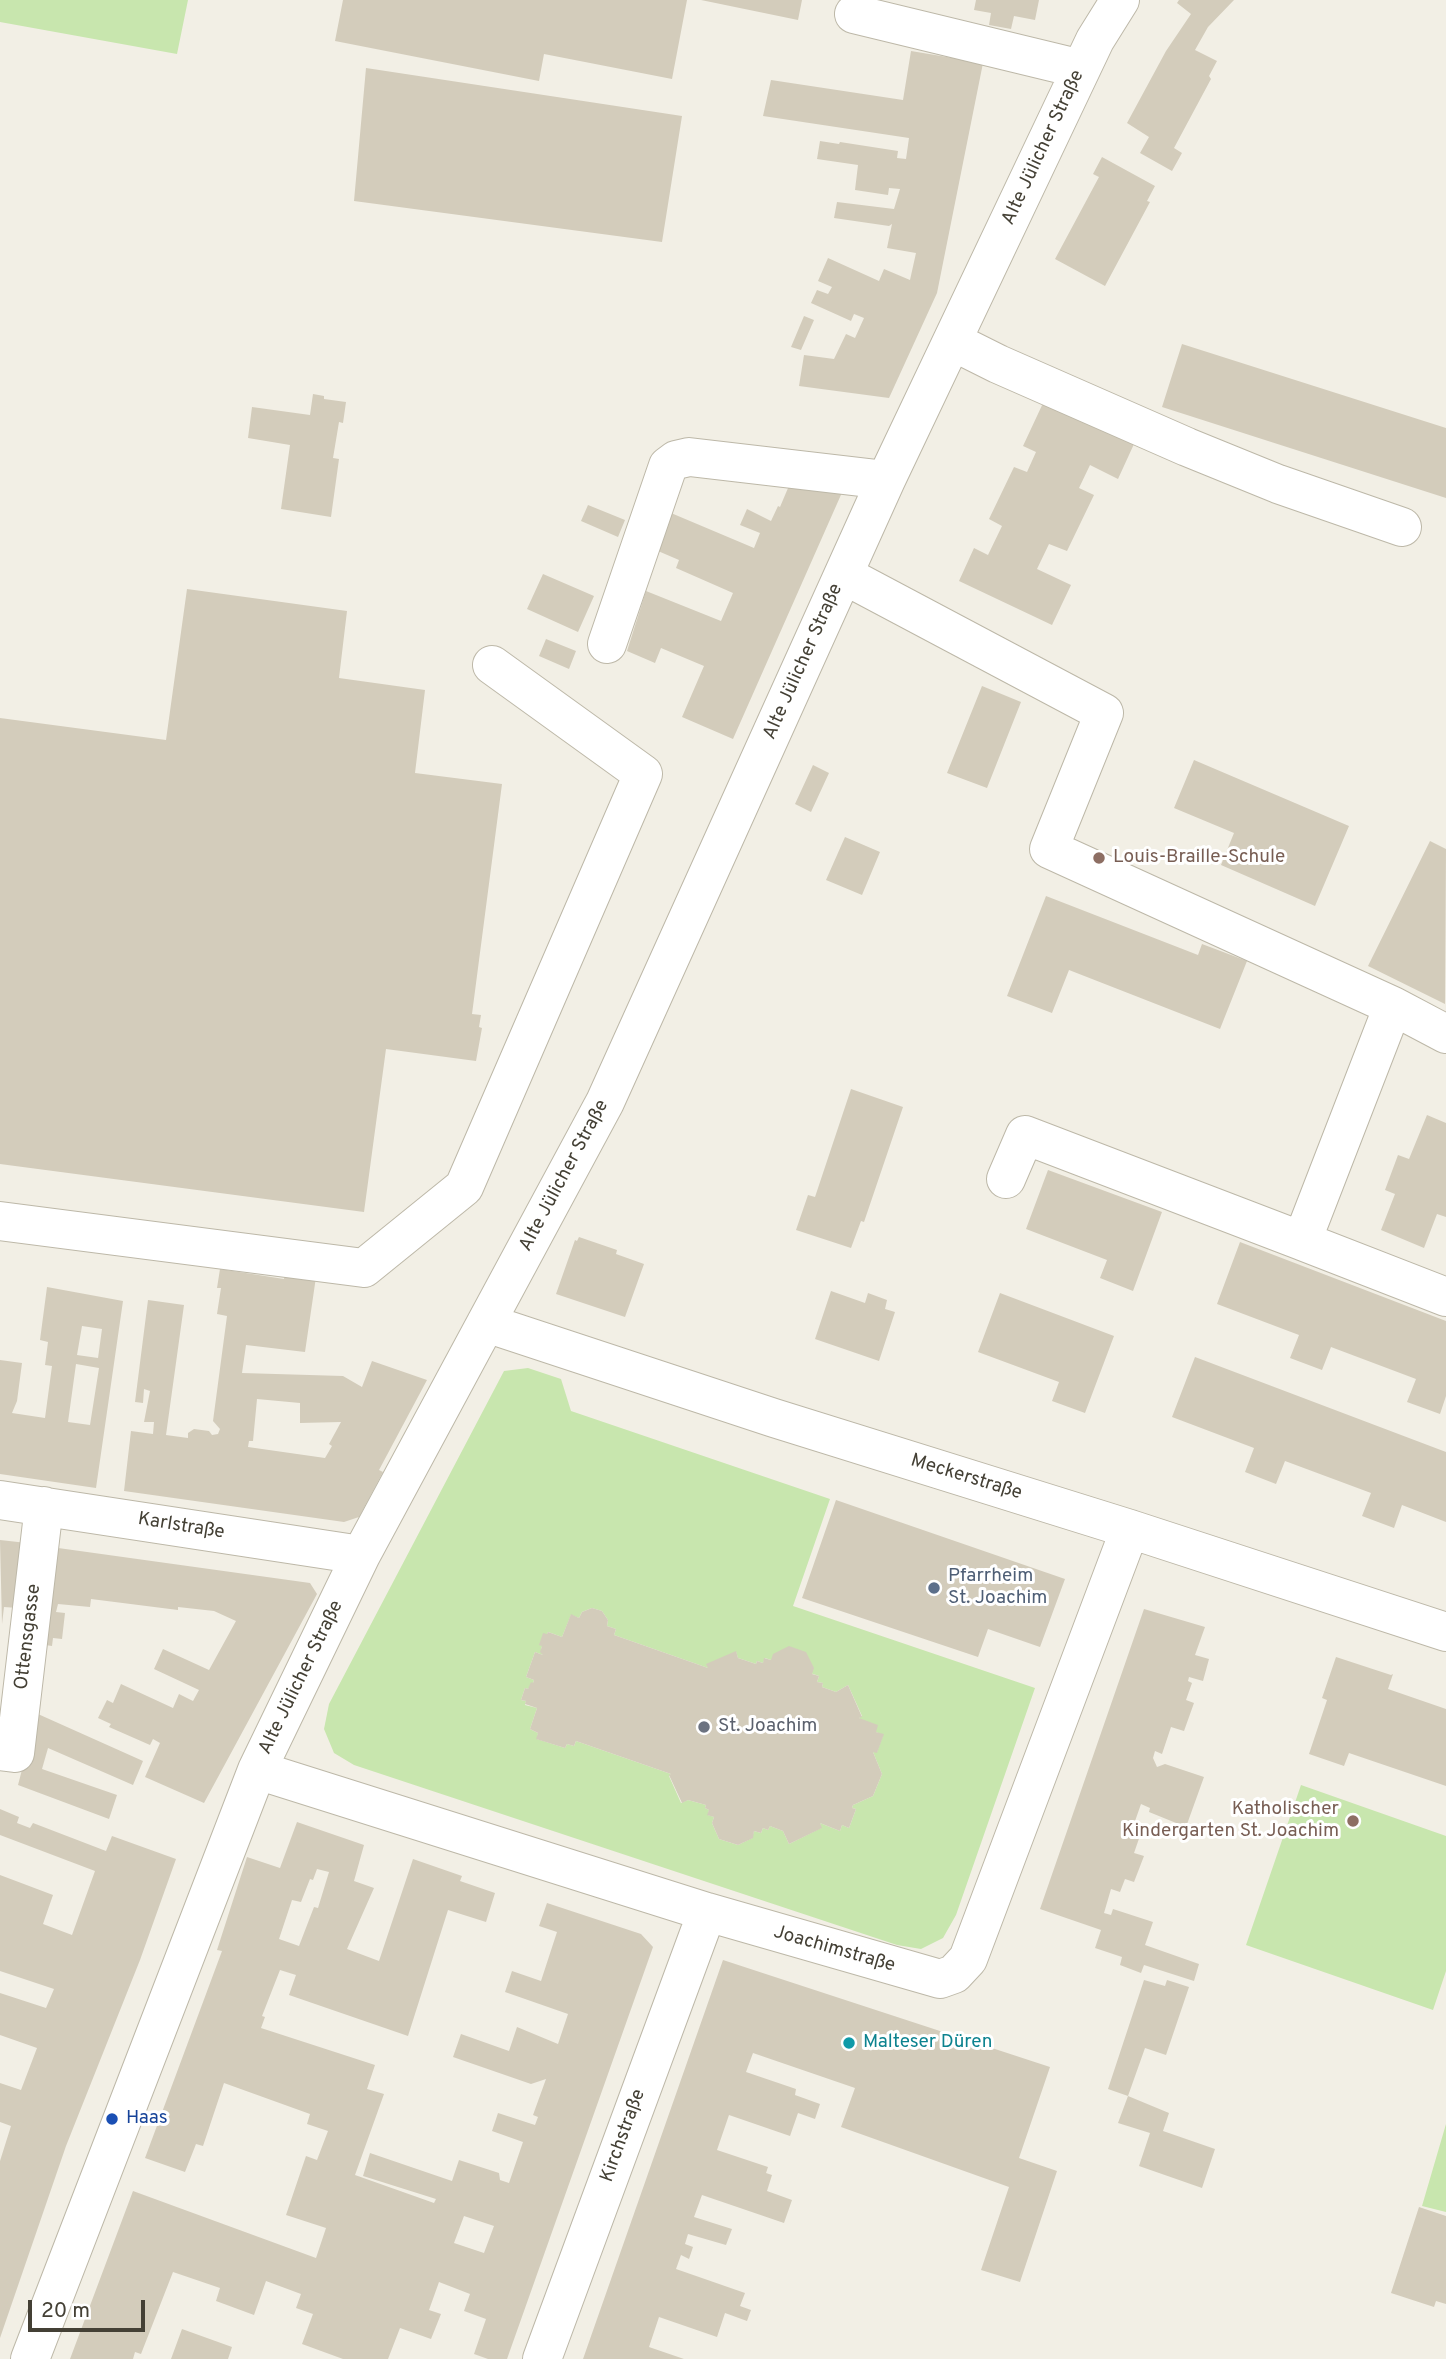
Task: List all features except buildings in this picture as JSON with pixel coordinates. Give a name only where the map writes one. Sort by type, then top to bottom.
[{"type":"street","name":"Alte Jülicher Straße","points":[[30,2359],[257,1770],[361,1555],[605,1102],[886,480],[1095,40],[1120,0]]},
{"type":"street","points":[[854,14],[1081,69]]},
{"type":"street","points":[[953,341],[1071,397],[1198,451],[1278,484],[1402,527]]},
{"type":"street","points":[[607,644],[668,466],[676,460],[689,457],[886,480]]},
{"type":"street","points":[[844,575],[1104,713],[1048,849],[1393,1006],[1446,1034]]},
{"type":"street","points":[[0,1221],[364,1268],[464,1187],[643,774],[492,665]]},
{"type":"street","points":[[1302,1241],[1393,1006]]},
{"type":"street","points":[[1006,1179],[1025,1135],[1446,1297]]},
{"type":"street","name":"Meckerstraße","points":[[486,1323],[774,1418],[1130,1529],[1446,1632]]},
{"type":"street","name":"Karlstraße","points":[[0,1500],[361,1555]]},
{"type":"street","name":"Ottensgasse","points":[[0,1751],[15,1754],[44,1506]]},
{"type":"street","name":"Joachimstraße","points":[[257,1770],[707,1912],[940,1979],[954,1975],[968,1959],[1130,1529]]},
{"type":"street","name":"Kirchstraße","points":[[542,2359],[707,1912]]},
{"type":"green space","points":[[0,0],[188,0],[177,54],[0,22]]},
{"type":"green space","points":[[528,1368],[561,1379],[571,1411],[830,1499],[793,1606],[1035,1688],[956,1915],[943,1938],[921,1949],[897,1945],[354,1765],[334,1753],[324,1729],[329,1704],[504,1371]],"holes":[[[592,1608],[602,1611],[608,1620],[607,1626],[616,1629],[614,1635],[708,1668],[736,1652],[738,1658],[756,1664],[757,1661],[763,1663],[765,1658],[819,1676],[817,1682],[823,1683],[822,1687],[836,1692],[848,1685],[862,1716],[859,1718],[883,1735],[877,1752],[873,1752],[882,1774],[873,1796],[853,1805],[852,1808],[856,1809],[849,1828],[842,1825],[840,1831],[820,1823],[821,1828],[789,1844],[783,1831],[770,1826],[768,1830],[763,1828],[761,1833],[754,1831],[752,1838],[738,1845],[719,1839],[712,1823],[714,1817],[708,1815],[706,1805],[688,1800],[681,1803],[669,1776],[671,1774],[576,1741],[574,1746],[567,1744],[565,1748],[537,1739],[538,1733],[530,1729],[537,1708],[525,1705],[526,1701],[521,1700],[525,1688],[528,1689],[534,1680],[526,1677],[535,1652],[543,1655],[541,1649],[548,1632],[562,1637],[571,1615],[579,1618],[582,1612]]]},
{"type":"green space","points":[[1301,1785],[1446,1836],[1446,1971],[1433,2010],[1246,1945]]},
{"type":"green space","points":[[1446,2124],[1446,2212],[1422,2206]]},
{"type":"place","name":"Louis-Braille-Schule","points":[[1099,858]]},
{"type":"place","name":"Pfarrheim St. Joachim","points":[[934,1588]]},
{"type":"place","name":"St. Joachim","points":[[704,1727]]},
{"type":"place","name":"Katholischer Kindergarten St. Joachim","points":[[1353,1821]]},
{"type":"place","name":"Malteser Düren","points":[[849,2043]]},
{"type":"place","name":"Haas","points":[[112,2119]]}]
